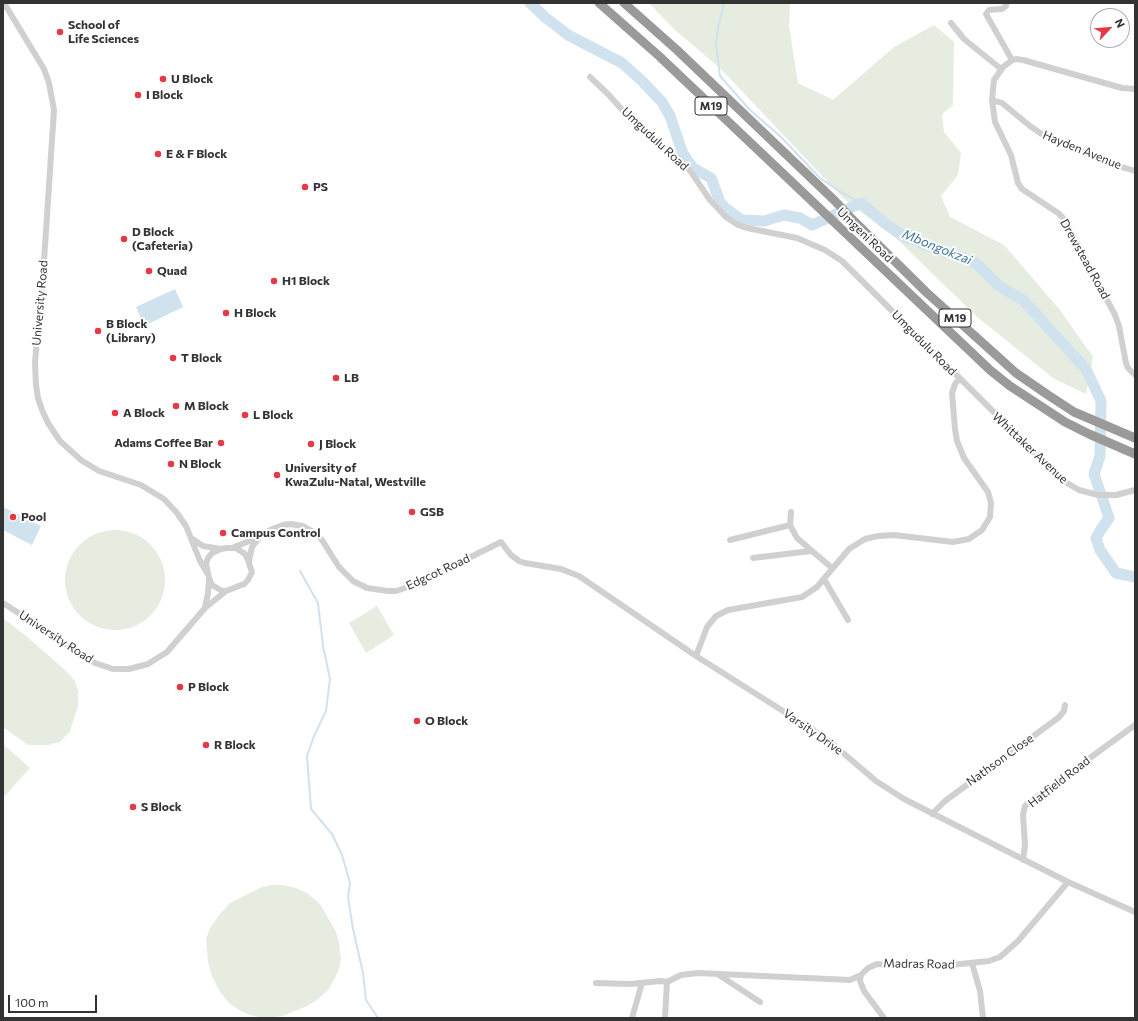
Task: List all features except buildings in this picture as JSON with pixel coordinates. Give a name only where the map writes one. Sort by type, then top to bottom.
[{"type":"highway","name":"Umgeni Road","points":[[599,3],[659,56],[981,361],[1010,386],[1065,422],[1135,454]]},
{"type":"highway","name":"Umgeni Road","points":[[624,3],[677,50],[830,196],[926,292],[1016,373],[1048,396],[1074,412],[1135,438]]},
{"type":"street","name":"University Road","points":[[4,3],[44,69],[49,83],[54,110],[43,276],[35,362],[36,385],[42,410],[48,423],[60,441],[74,454],[99,470],[142,485],[164,499],[177,513],[186,526],[200,561],[208,576]]},
{"type":"street","points":[[1006,3],[1006,6],[1002,9],[989,10],[986,14],[1012,60],[1024,60],[1122,88],[1135,89]]},
{"type":"street","points":[[952,23],[964,39],[1001,70]]},
{"type":"street","name":"Drewstead Road","points":[[1012,60],[1007,63],[994,80],[992,100],[995,122],[1011,155],[1018,183],[1022,189],[1058,213],[1065,220],[1115,314],[1119,326],[1126,363],[1128,368],[1135,375]]},
{"type":"street","name":"Umgudulu Road","points":[[590,77],[625,113],[683,163],[710,200],[726,217],[738,225],[747,228],[797,238],[836,257],[849,268],[959,379],[953,390],[954,430],[958,447],[985,488],[990,499],[991,512],[985,526],[974,536],[959,542],[894,536],[871,538],[858,542],[848,549],[824,579],[813,590],[802,597],[728,610],[716,616],[707,626],[696,656]]},
{"type":"street","name":"Hayden Avenue","points":[[992,100],[1002,103],[1043,135],[1109,163],[1135,171]]},
{"type":"street","name":"Whittaker Avenue","points":[[959,379],[1062,480],[1079,490],[1098,495],[1116,495],[1135,490]]},
{"type":"street","points":[[790,512],[790,525],[797,538],[832,568]]},
{"type":"street","name":"Edgcot Road","points":[[232,548],[283,525],[290,524],[303,526],[315,533],[322,540],[339,567],[353,581],[374,590],[396,591],[414,585],[501,542]]},
{"type":"street","points":[[730,540],[790,525]]},
{"type":"street","points":[[249,562],[252,547],[259,537]]},
{"type":"street","points":[[191,538],[203,546],[240,550],[245,554],[252,572],[248,580],[226,591],[212,585],[208,576]]},
{"type":"street","name":"Varsity Drive","points":[[501,542],[511,555],[519,561],[561,569],[578,576],[696,656],[829,741],[886,788],[932,814],[1023,860],[1135,912]]},
{"type":"street","points":[[205,608],[208,593],[206,564],[208,558],[212,554],[221,549]]},
{"type":"street","points":[[753,558],[811,551]]},
{"type":"street","points":[[824,579],[848,620]]},
{"type":"street","name":"University Road","points":[[3,603],[95,663],[102,666],[119,669],[130,669],[143,666],[161,657],[172,647],[205,608],[226,591]]},
{"type":"street","name":"Nathson Close","points":[[932,814],[945,801],[1058,718],[1064,711],[1066,705]]},
{"type":"street","name":"Hatfield Road","points":[[1023,860],[1026,845],[1023,815],[1025,806],[1135,725]]},
{"type":"street","name":"Madras Road","points":[[667,982],[681,975],[698,973],[846,980],[854,979],[868,968],[877,964],[921,967],[952,966],[989,961],[1000,957],[1018,941],[1068,882]]},
{"type":"street","points":[[972,963],[980,991],[983,1018]]},
{"type":"street","points":[[718,974],[760,1002]]},
{"type":"street","points":[[861,975],[860,981],[864,991],[884,1018]]},
{"type":"street","points":[[596,983],[667,982],[665,1018]]},
{"type":"street","points":[[632,1018],[642,983]]},
{"type":"shaded area","points":[[649,3],[790,3],[789,26],[798,83],[833,100],[894,47],[934,25],[954,42],[953,105],[942,114],[944,132],[961,153],[958,175],[941,196],[950,217],[1004,245],[1060,310],[1093,357],[1086,394],[1053,378],[976,316],[898,240],[844,199],[721,69],[674,29]]},
{"type":"shaded area","points":[[115,530],[134,534],[150,545],[161,561],[165,580],[161,599],[150,615],[134,626],[115,630],[96,626],[80,615],[69,599],[65,580],[69,561],[80,545],[96,534]]},
{"type":"shaded area","points":[[377,606],[394,635],[366,653],[349,623]]},
{"type":"shaded area","points":[[3,618],[66,671],[75,681],[78,691],[78,706],[70,731],[60,742],[48,745],[28,745],[3,727]]},
{"type":"shaded area","points":[[4,745],[30,768],[3,798],[3,746]]},
{"type":"shaded area","points":[[284,885],[296,888],[307,893],[320,904],[336,932],[341,959],[339,969],[334,980],[328,990],[318,999],[307,1006],[283,1016],[263,1018],[250,1015],[239,1010],[229,1003],[220,992],[212,976],[208,962],[206,939],[210,928],[230,903],[262,887]]},
{"type":"water","points":[[175,289],[183,307],[144,326],[136,307]]},
{"type":"water","name":"Pool","points":[[3,507],[41,526],[32,545],[3,530]]},
{"type":"waterway","name":"Mbongokzai","points":[[530,3],[568,35],[622,63],[642,81],[662,102],[670,116],[683,154],[693,168],[711,178],[720,202],[725,208],[742,220],[764,221],[784,215],[800,218],[812,225],[861,203],[886,224],[905,237],[976,263],[999,286],[1023,300],[1086,369],[1101,401],[1100,456],[1094,474],[1109,518],[1096,538],[1100,550],[1116,573],[1135,577]]},
{"type":"waterway","points":[[724,3],[716,44],[720,76],[749,109],[781,137],[820,178],[839,191],[861,203]]},
{"type":"waterway","points":[[300,571],[318,603],[323,646],[330,679],[326,711],[314,736],[307,756],[311,809],[332,834],[342,855],[350,883],[348,897],[353,929],[363,973],[366,1000],[378,1018]]},
{"type":"place","name":"School of Life Sciences","points":[[60,32]]},
{"type":"place","name":"U Block","points":[[163,79]]},
{"type":"place","name":"I Block","points":[[138,95]]},
{"type":"place","name":"E & F Block","points":[[158,154]]},
{"type":"place","name":"PS","points":[[305,187]]},
{"type":"place","name":"D Block (Cafeteria)","points":[[124,239]]},
{"type":"place","name":"Quad","points":[[149,271]]},
{"type":"place","name":"H1 Block","points":[[274,281]]},
{"type":"place","name":"H Block","points":[[226,313]]},
{"type":"place","name":"B Block (Library)","points":[[98,331]]},
{"type":"place","name":"T Block","points":[[173,358]]},
{"type":"place","name":"LB","points":[[336,378]]},
{"type":"place","name":"M Block","points":[[176,406]]},
{"type":"place","name":"A Block","points":[[115,413]]},
{"type":"place","name":"L Block","points":[[245,415]]},
{"type":"place","name":"Adams Coffee Bar","points":[[221,443]]},
{"type":"place","name":"J Block","points":[[311,444]]},
{"type":"place","name":"N Block","points":[[171,464]]},
{"type":"place","name":"University of KwaZulu-Natal, Westville","points":[[277,475]]},
{"type":"place","name":"GSB","points":[[412,512]]},
{"type":"place","name":"Pool","points":[[13,517]]},
{"type":"place","name":"Campus Control","points":[[223,533]]},
{"type":"place","name":"P Block","points":[[180,687]]},
{"type":"place","name":"O Block","points":[[417,721]]},
{"type":"place","name":"R Block","points":[[206,745]]},
{"type":"place","name":"S Block","points":[[133,807]]}]
